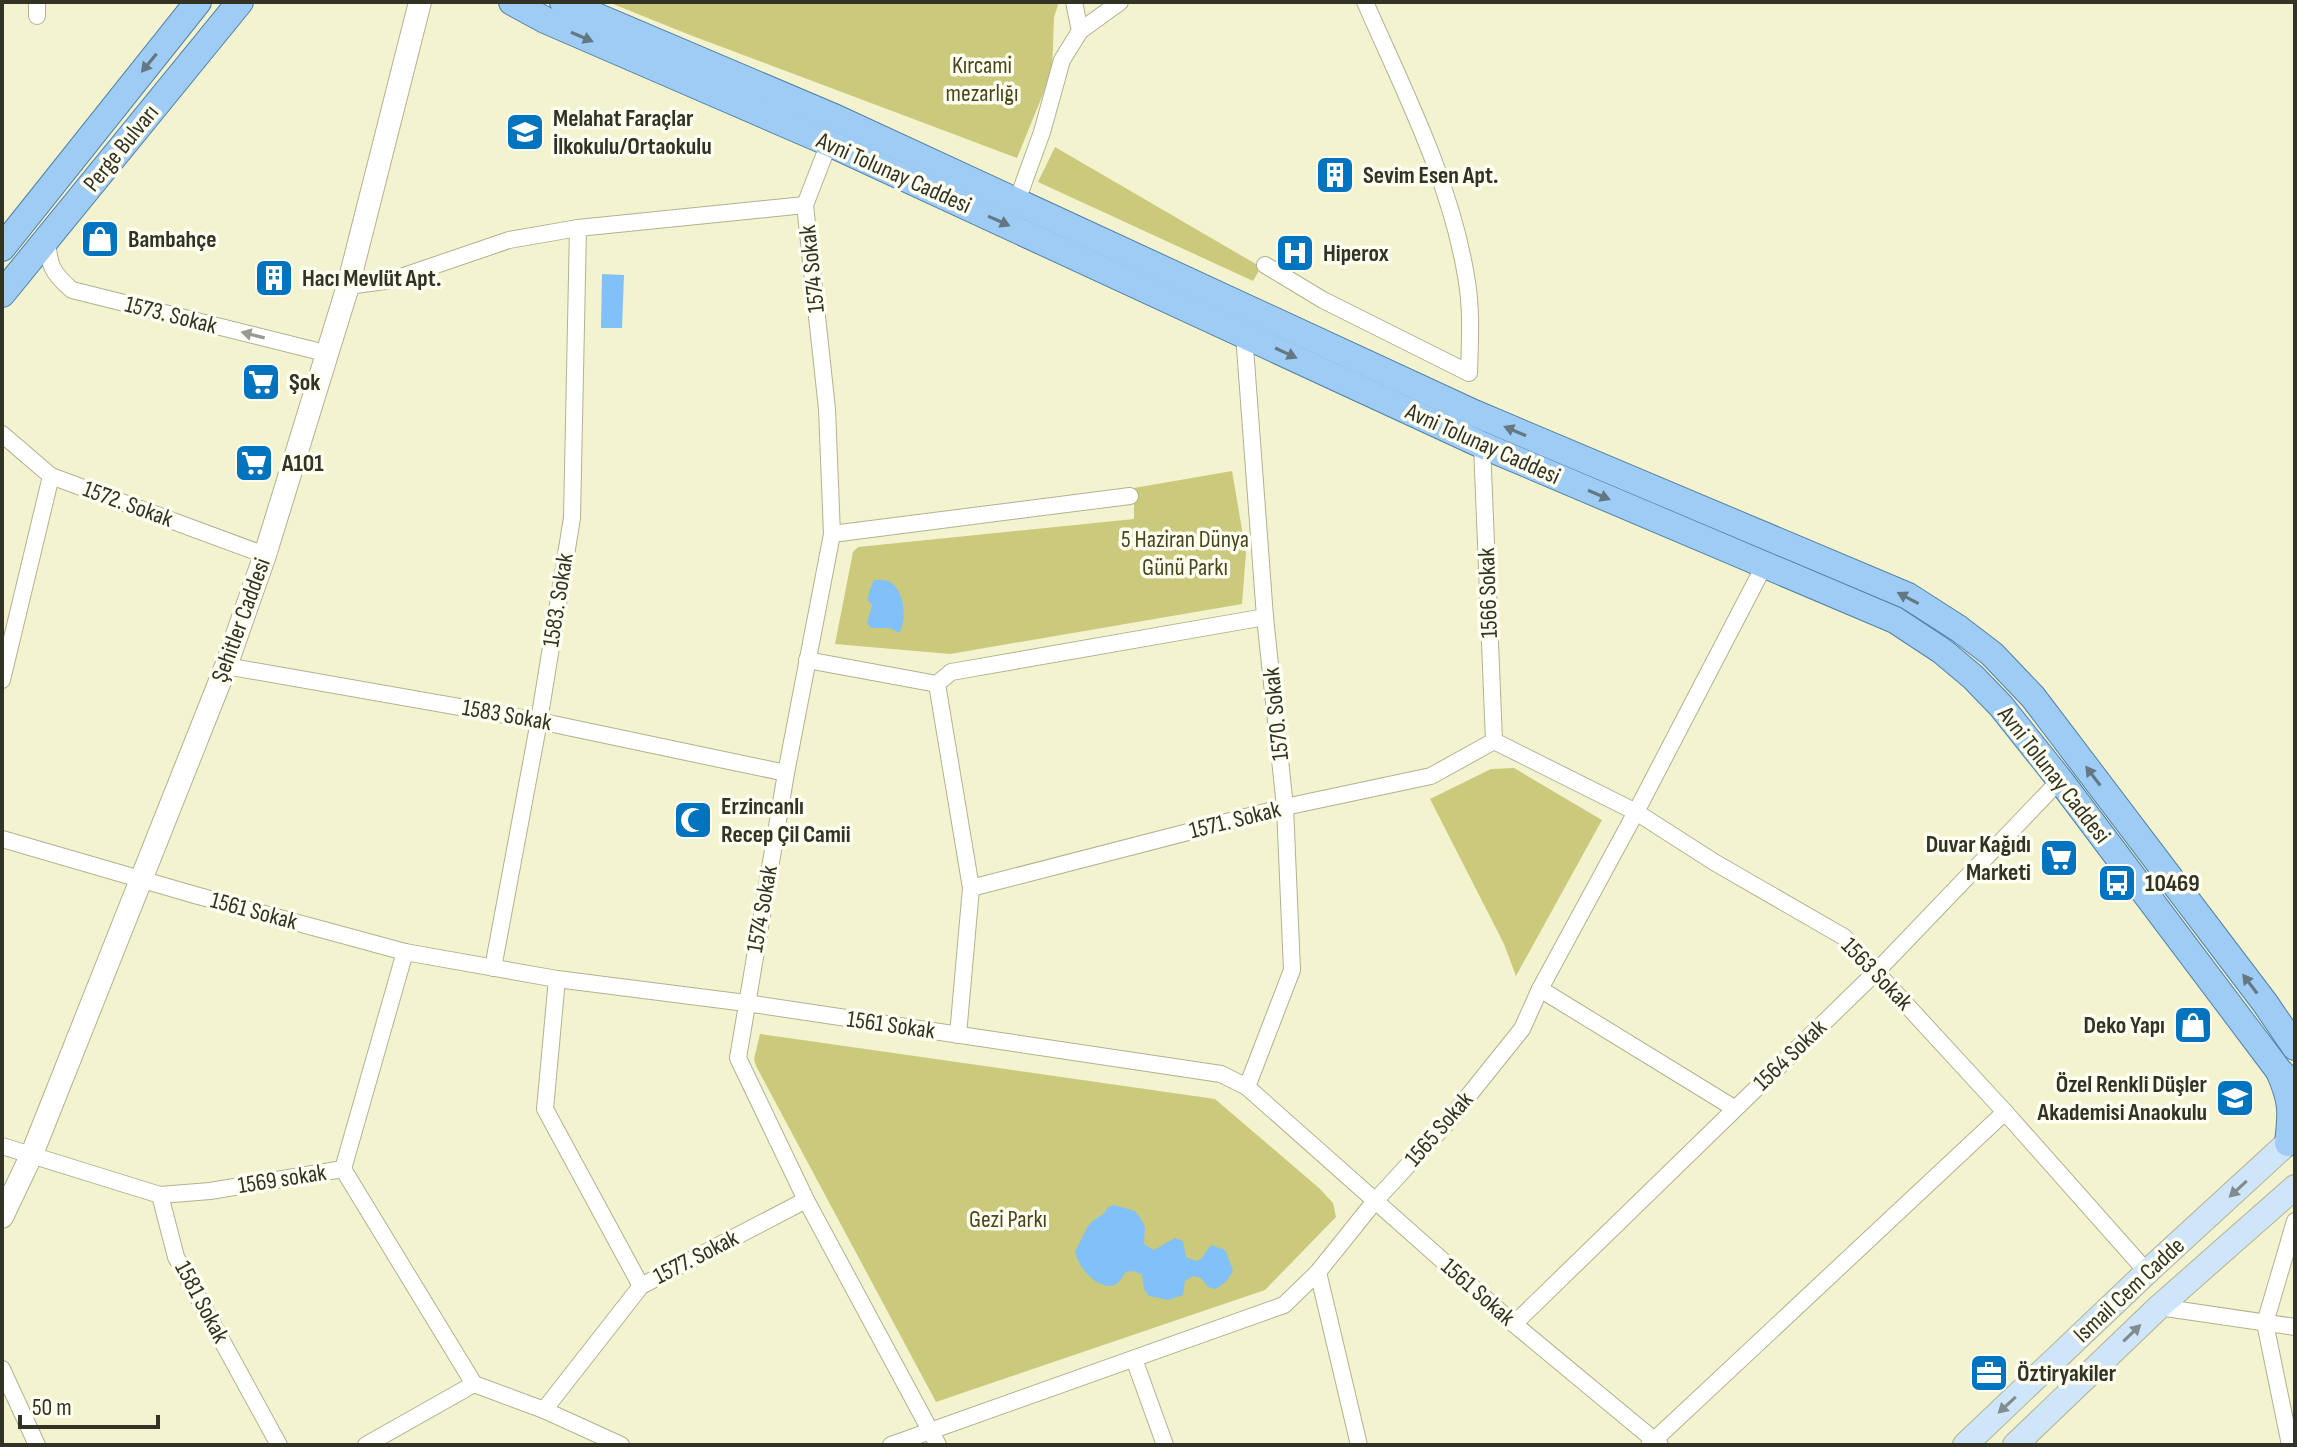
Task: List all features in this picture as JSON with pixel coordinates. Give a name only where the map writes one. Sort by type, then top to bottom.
[{"type":"main road","name":"Perge Bulvarı","points":[[2,248],[198,2]]},
{"type":"main road","name":"Perge Bulvarı","points":[[2,294],[240,2]]},
{"type":"main road","name":"Avni Tolunay Caddesi","points":[[512,2],[545,20],[829,143],[1482,445],[1895,620],[1942,651],[2001,706],[2287,1078],[2291,1140]]},
{"type":"main road","name":"Avni Tolunay Caddesi","points":[[563,2],[836,118],[1474,413],[1908,596],[1992,654],[2033,697],[2295,1047]]},
{"type":"main road","name":"Ismail Cem Cadde","points":[[1965,1445],[2291,1140]]},
{"type":"main road","name":"Ismail Cem Cadde","points":[[2015,1445],[2159,1307],[2295,1188]]},
{"type":"street","name":"Şehitler Caddesi","points":[[2,1217],[32,1154],[226,666],[265,555],[329,354],[420,2]]},
{"type":"street","points":[[1074,2],[1080,31]]},
{"type":"street","points":[[1017,201],[1042,132],[1062,60],[1080,31],[1120,2]]},
{"type":"street","points":[[1265,265],[1323,300],[1469,373],[1470,306],[1455,225],[1428,146],[1365,2]]},
{"type":"street","name":"1574 Sokak","points":[[829,143],[805,205],[827,409],[832,534],[786,773],[738,1058],[806,1200],[935,1438]]},
{"type":"street","points":[[348,286],[392,280],[509,240],[578,228],[805,205]]},
{"type":"street","name":"1583. Sokak","points":[[493,968],[539,721],[572,518],[578,228]]},
{"type":"street","name":"1573. Sokak","points":[[47,238],[49,263],[72,290],[329,354]]},
{"type":"street","name":"1570. Sokak","points":[[1244,334],[1265,617],[1285,807],[1292,970],[1247,1087]]},
{"type":"street","name":"1572. Sokak","points":[[2,434],[51,476],[265,555]]},
{"type":"street","name":"1566 Sokak","points":[[1482,445],[1494,741]]},
{"type":"street","points":[[2,680],[51,476]]},
{"type":"street","points":[[832,534],[1130,496]]},
{"type":"street","name":"1565 Sokak","points":[[891,1445],[935,1438],[1134,1359],[1284,1305],[1318,1272],[1375,1201],[1445,1125],[1522,1029],[1540,989],[1764,566]]},
{"type":"street","points":[[937,684],[951,672],[1265,617]]},
{"type":"street","points":[[807,660],[937,684]]},
{"type":"street","name":"1583 Sokak","points":[[226,666],[539,721],[786,773]]},
{"type":"street","points":[[937,684],[971,888],[958,1035]]},
{"type":"street","name":"1571. Sokak","points":[[971,888],[1285,807],[1431,776],[1494,741]]},
{"type":"street","name":"1563 Sokak","points":[[1494,741],[1636,812],[1714,862],[1844,937],[2147,1272]]},
{"type":"street","name":"1564 Sokak","points":[[1514,1324],[1877,971],[2060,780]]},
{"type":"street","name":"1561 Sokak","points":[[2,839],[405,952],[557,979],[746,1003],[1221,1074],[1247,1087],[1514,1324],[1655,1444]]},
{"type":"street","name":"1569 sokak","points":[[2,1146],[160,1195],[210,1191],[343,1169],[405,952]]},
{"type":"street","points":[[557,979],[545,1109],[641,1286]]},
{"type":"street","points":[[1540,989],[1734,1108]]},
{"type":"street","points":[[1655,1444],[2005,1112]]},
{"type":"street","points":[[343,1169],[474,1384],[544,1410],[621,1445]]},
{"type":"street","name":"1581 Sokak","points":[[160,1195],[176,1257],[279,1445]]},
{"type":"street","name":"1577. Sokak","points":[[544,1410],[641,1286],[806,1200]]},
{"type":"street","points":[[2290,1445],[2265,1323],[2295,1221]]},
{"type":"street","points":[[1318,1272],[1359,1445]]},
{"type":"street","points":[[2159,1307],[2295,1327]]},
{"type":"street","points":[[1134,1359],[1165,1445]]},
{"type":"street","points":[[2,1369],[37,1445]]},
{"type":"street","points":[[366,1445],[474,1384]]},
{"type":"green space","name":"Kırcami mezarlığı","points":[[608,2],[1059,2],[1054,17],[1052,72],[1017,158]]},
{"type":"green space","points":[[1055,147],[1261,267],[1253,281],[1038,182]]},
{"type":"green space","name":"5 Haziran Dünya Günü Parkı","points":[[1232,471],[1246,553],[1242,604],[950,654],[835,644],[853,552],[858,547],[1134,519],[1134,488]]},
{"type":"green space","points":[[1514,768],[1602,820],[1516,976],[1504,944],[1430,799],[1491,769]]},
{"type":"green space","name":"Gezi Parkı","points":[[760,1034],[1215,1099],[1319,1188],[1333,1203],[1336,1217],[1265,1290],[936,1402],[756,1066],[754,1059]]},
{"type":"water","points":[[602,274],[624,275],[622,328],[601,328]]},
{"type":"water","points":[[874,580],[891,582],[900,595],[904,615],[899,633],[890,628],[871,628],[867,623],[872,605],[868,600],[869,592]]},
{"type":"water","points":[[1114,1205],[1135,1211],[1145,1227],[1144,1244],[1154,1250],[1175,1238],[1183,1241],[1186,1257],[1196,1261],[1211,1245],[1225,1250],[1233,1270],[1230,1276],[1215,1289],[1193,1276],[1185,1281],[1183,1295],[1168,1300],[1149,1296],[1144,1289],[1142,1275],[1134,1271],[1126,1272],[1118,1283],[1111,1286],[1097,1282],[1080,1264],[1075,1251],[1090,1224]]},
{"type":"place","name":"Melahat Faraçlar İlkokulu/Ortaokulu","points":[[525,132]]},
{"type":"place","name":"Sevim Esen Apt.","points":[[1335,175]]},
{"type":"place","name":"Bambahçe","points":[[100,239]]},
{"type":"place","name":"Hiperox","points":[[1295,253]]},
{"type":"place","name":"Hacı Mevlüt Apt.","points":[[274,278]]},
{"type":"place","name":"Şok","points":[[261,382]]},
{"type":"place","name":"A101","points":[[254,463]]},
{"type":"place","name":"Erzincanlı Recep Çil Camii","points":[[693,820]]},
{"type":"place","name":"Duvar Kağıdı Marketi","points":[[2059,858]]},
{"type":"place","name":"10469","points":[[2117,883]]},
{"type":"place","name":"Deko Yapı","points":[[2193,1025]]},
{"type":"place","name":"Özel Renkli Düşler Akademisi Anaokulu","points":[[2235,1098]]},
{"type":"place","name":"Öztiryakiler","points":[[1989,1373]]}]
